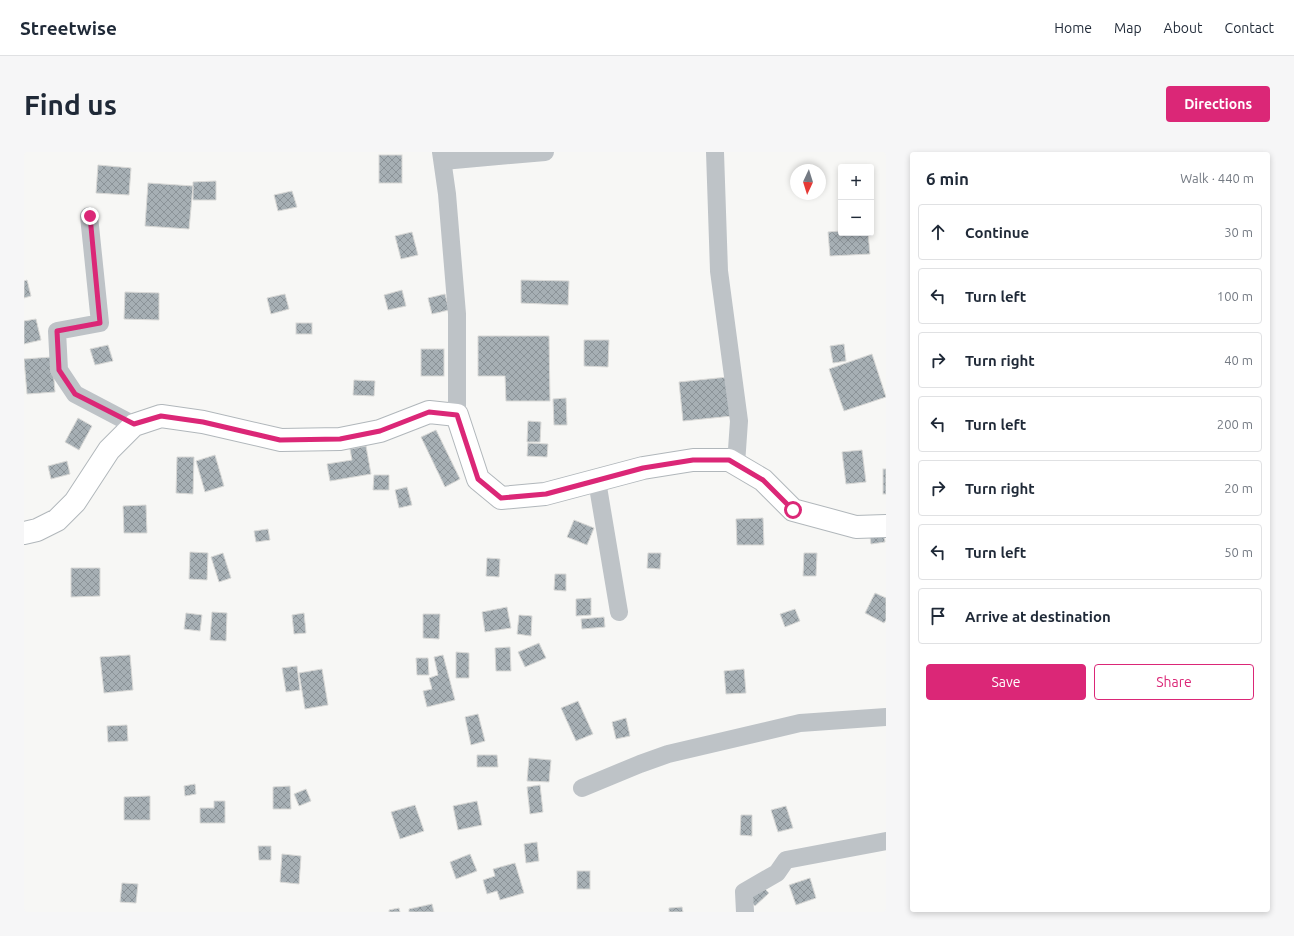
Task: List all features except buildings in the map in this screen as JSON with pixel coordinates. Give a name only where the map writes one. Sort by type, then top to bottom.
[{"type":"street","points":[[545,152],[442,157],[447,194],[457,314],[457,415],[478,479],[501,498],[546,494],[643,468],[693,460],[729,460],[763,480],[793,510],[856,527],[886,526]]},
{"type":"street","points":[[715,152],[719,271],[739,420],[736,464]]},
{"type":"street","points":[[90,216],[100,323],[57,331],[59,370],[75,394],[134,424]]},
{"type":"street","points":[[24,533],[37,530],[57,520],[75,502],[109,450],[134,424],[161,416],[203,422],[280,440],[340,439],[380,431],[429,412],[457,415]]},
{"type":"street","points":[[597,481],[619,612]]},
{"type":"street","points":[[582,788],[668,754],[800,723],[886,717]]},
{"type":"street","points":[[745,912],[744,892],[777,873],[786,860],[886,841]]},
{"type":"route","points":[[90,216],[100,323],[57,331],[59,370],[75,394],[134,424],[161,416],[203,422],[280,440],[340,439],[380,431],[429,412],[457,415],[478,479],[501,498],[546,494],[643,468],[693,460],[729,460],[763,480],[793,510]]}]
